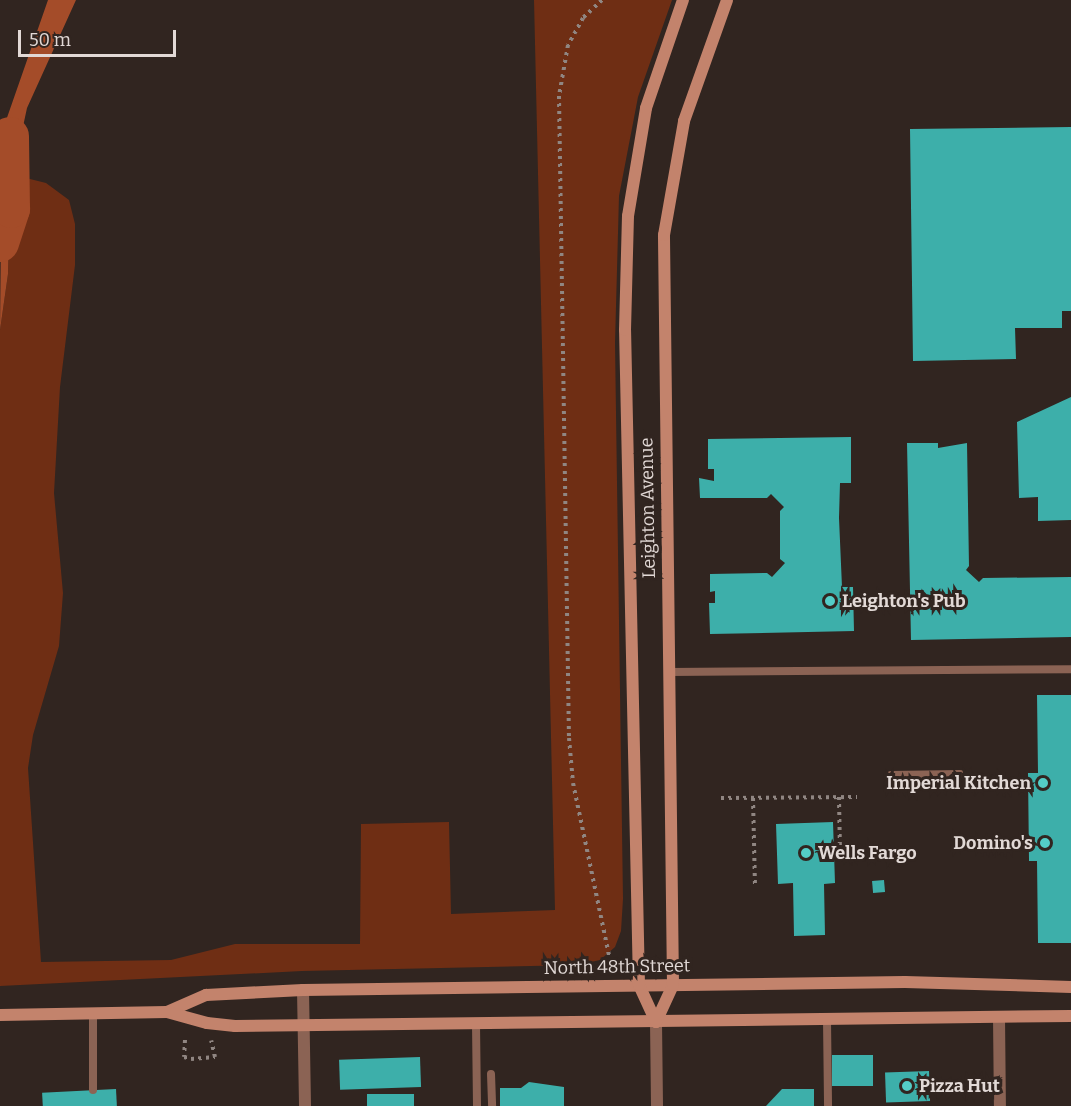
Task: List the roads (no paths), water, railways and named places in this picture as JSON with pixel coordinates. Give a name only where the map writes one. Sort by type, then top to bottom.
[{"type":"main road","name":"Leighton Avenue","points":[[656,1022],[639,985],[625,330],[628,216],[646,108],[683,0]]},
{"type":"main road","name":"Leighton Avenue","points":[[656,1022],[673,985],[664,235],[684,121],[727,0]]},
{"type":"main road","name":"North 48th Street","points":[[166,1012],[206,995],[303,990],[933,982],[1071,987]]},
{"type":"main road","name":"North 48th Street","points":[[0,1015],[166,1012],[207,1023],[304,1025],[1071,1016]]},
{"type":"street","points":[[303,990],[305,1106]]},
{"type":"street","points":[[999,1017],[1000,1106]]},
{"type":"street","name":"Leighton Avenue","points":[[656,1022],[657,1106]]},
{"type":"lane","points":[[669,672],[1071,669]]},
{"type":"lane","points":[[891,775],[960,774]]},
{"type":"lane","points":[[93,1013],[93,1090]]},
{"type":"lane","points":[[827,1020],[828,1106]]},
{"type":"lane","points":[[476,1024],[477,1106]]},
{"type":"lane","points":[[491,1074],[492,1106]]},
{"type":"waterway","points":[[0,243],[11,209],[10,136]]},
{"type":"place","name":"Leighton's Pub","points":[[830,601]]},
{"type":"place","name":"Imperial Kitchen","points":[[1043,783]]},
{"type":"place","name":"Domino's","points":[[1045,843]]},
{"type":"place","name":"Wells Fargo","points":[[806,853]]},
{"type":"place","name":"Pizza Hut","points":[[907,1086]]}]
